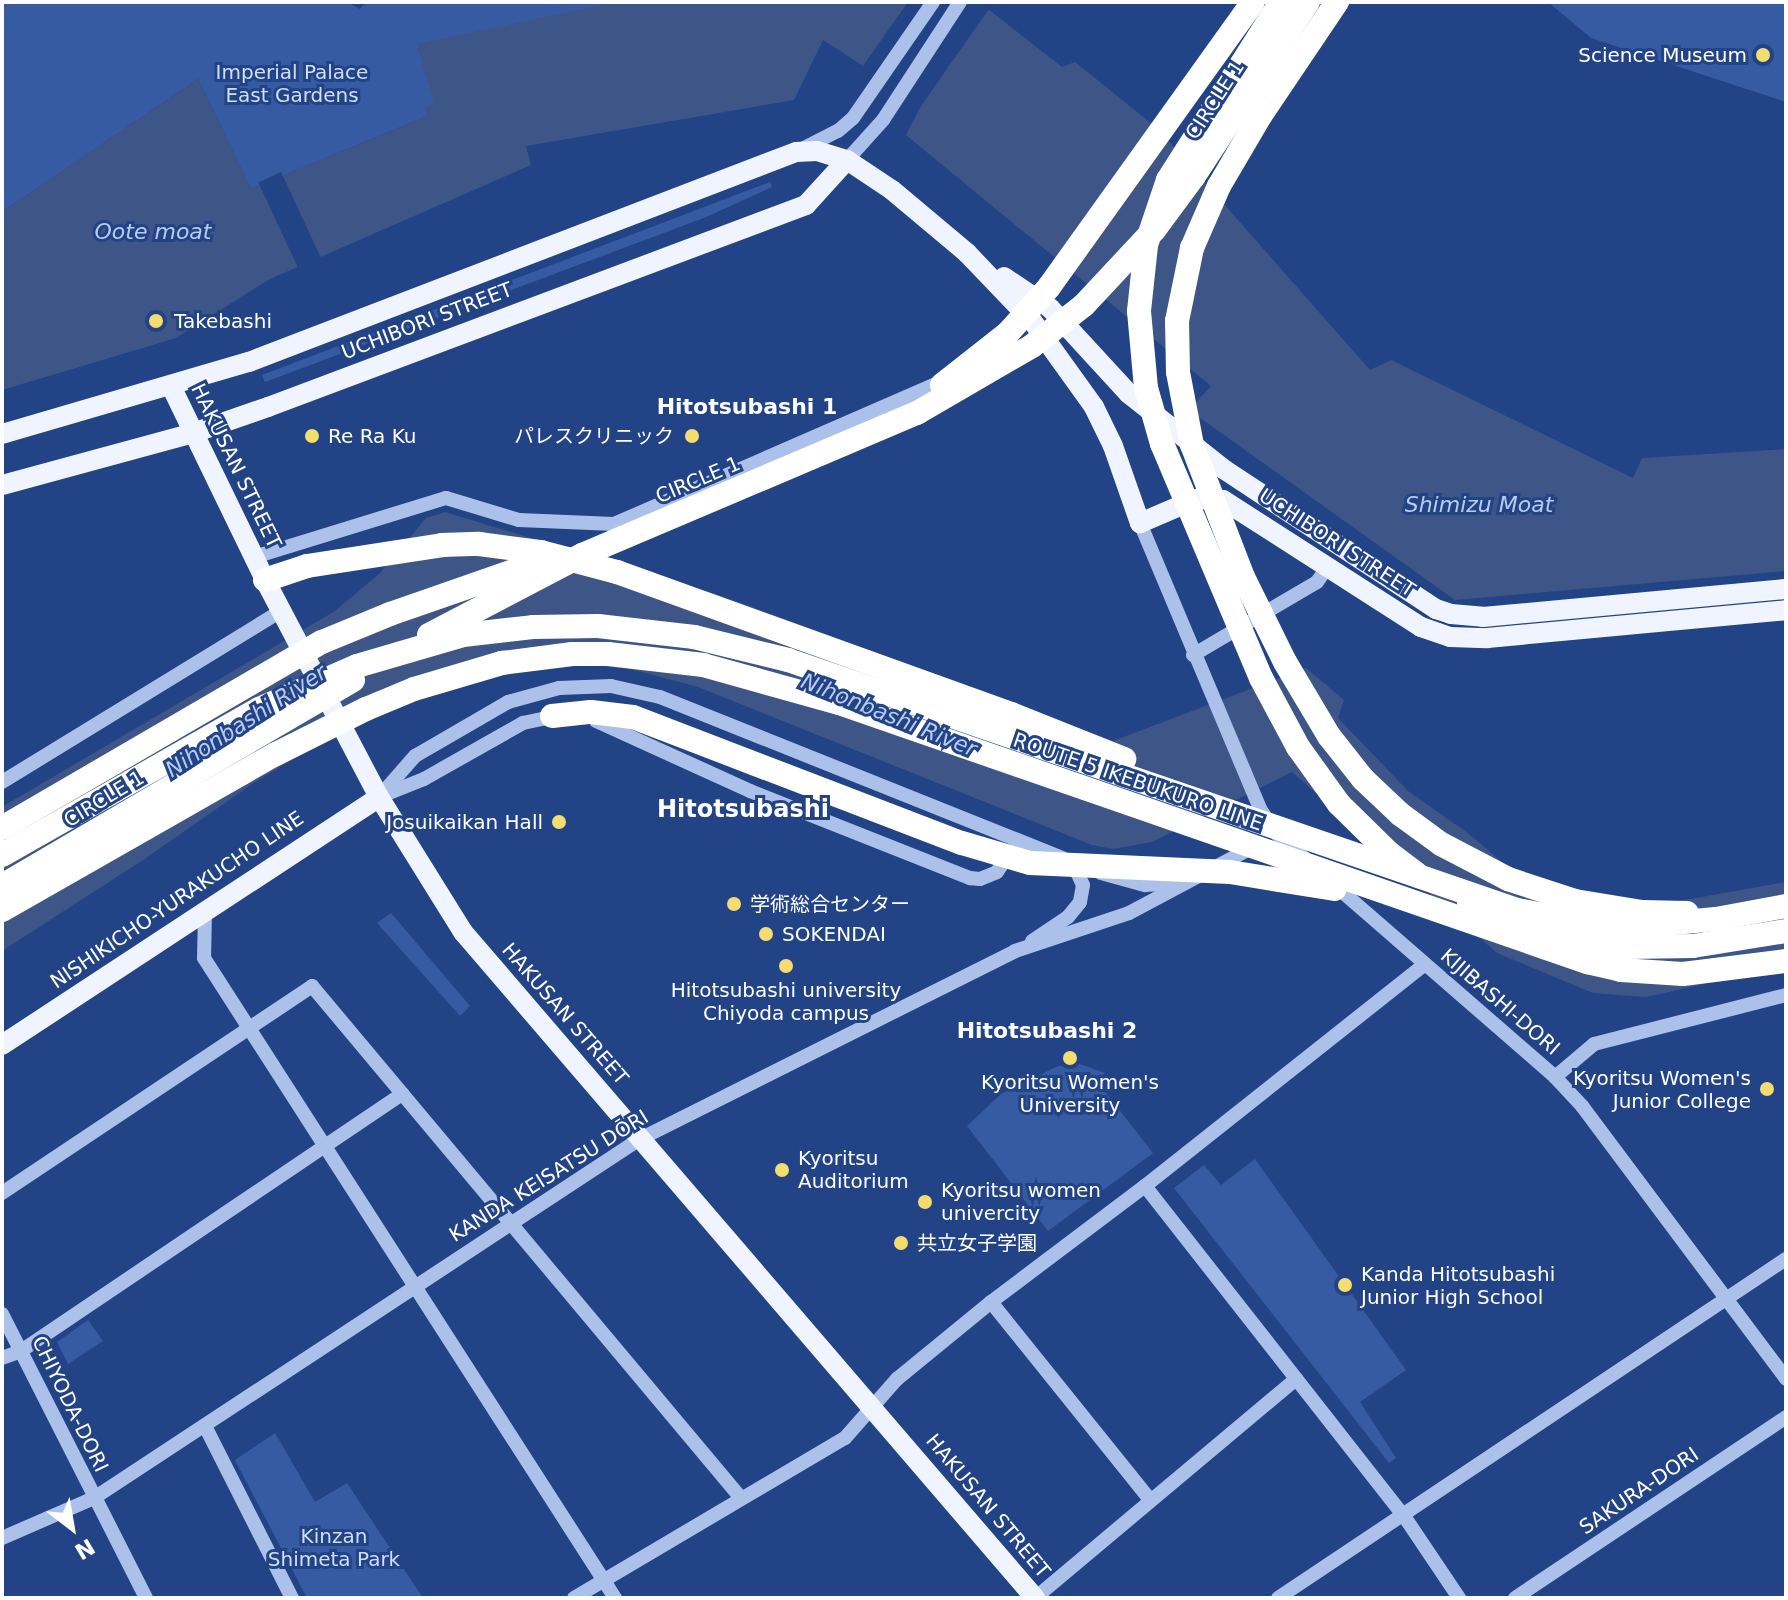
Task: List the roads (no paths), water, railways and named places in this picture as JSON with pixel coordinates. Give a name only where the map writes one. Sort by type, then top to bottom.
[{"type":"highway","points":[[1281,2],[1168,180],[1146,245],[1139,311],[1146,388],[1162,444],[1279,715],[1317,776],[1362,828],[1415,873],[1493,914],[1566,938],[1627,947],[1693,946],[1786,931]]},
{"type":"highway","name":"CIRCLE 1","points":[[2,886],[495,598],[594,550],[917,413],[1019,355],[1084,305],[1154,230],[1194,176],[1308,2]]},
{"type":"highway","name":"ROUTE 5 IKEBUKURO LINE","points":[[1337,2],[1219,186],[1192,248],[1177,321],[1178,372],[1192,445],[1222,528],[1264,620],[1308,704],[1363,779],[1419,830],[1475,863],[1544,892],[1608,908],[1711,913],[1786,904]]},
{"type":"highway","name":"CIRCLE 1","points":[[2,828],[322,642],[601,536],[872,422],[946,382],[1008,333],[1049,287],[1251,4]]},
{"type":"highway","points":[[265,580],[313,566],[442,545],[479,544],[541,552],[617,572],[1011,714],[1242,804],[1361,858]]},
{"type":"highway","name":"ROUTE 5 IKEBUKURO LINE","points":[[2,855],[259,709],[357,666],[463,635],[533,627],[598,626],[694,637],[788,660],[1495,904],[1585,923],[1685,922],[1786,904]]},
{"type":"highway","name":"ROUTE 5 IKEBUKURO LINE","points":[[2,910],[276,754],[366,709],[414,689],[502,663],[596,654],[673,660],[794,688],[1550,951],[1621,970],[1696,974],[1786,961]]},
{"type":"highway","points":[[552,716],[591,712],[633,717],[962,843],[1030,863],[1230,872],[1416,905]]},
{"type":"main road","name":"UCHIBORI STREET","points":[[2,434],[249,362],[796,152],[817,151],[847,160],[892,190],[967,253],[1033,322],[1094,407],[1113,446],[1140,523],[1196,499],[1223,500],[1421,627],[1467,638],[1786,610]]},
{"type":"main road","name":"UCHIBORI STREET","points":[[2,485],[193,433],[806,205],[847,160]]},
{"type":"main road","name":"UCHIBORI STREET","points":[[967,253],[1050,308],[1129,394],[1225,470],[1422,601],[1451,614],[1483,617],[1786,589]]},
{"type":"main road","name":"HAKUSAN STREET","points":[[171,386],[265,580],[379,797],[463,932],[1035,1598]]},
{"type":"main road","name":"NISHIKICHO-YURAKUCHO LINE","points":[[2,1045],[379,797]]},
{"type":"street","points":[[796,152],[838,131],[864,106],[933,2]]},
{"type":"street","points":[[847,160],[883,120],[960,2]]},
{"type":"street","points":[[254,557],[446,498],[519,520],[614,524],[940,383],[1050,308]]},
{"type":"street","name":"KIJIBASHI-DORI","points":[[1140,523],[1260,809],[1277,834],[1555,1077],[1582,1106],[1786,1379]]},
{"type":"street","points":[[1193,655],[1317,582],[1328,566]]},
{"type":"street","points":[[2,782],[281,611]]},
{"type":"street","points":[[379,797],[415,756],[508,702],[559,688],[611,686],[660,697],[1129,883],[1191,883]]},
{"type":"street","points":[[379,797],[424,779],[508,730],[552,716],[592,719],[623,730],[750,791],[970,878],[989,877],[1003,867],[1010,845],[1004,834]]},
{"type":"street","name":"KANDA KEISATSU DŌRI","points":[[2,1538],[94,1498],[640,1139],[1015,951],[1104,923],[1191,883],[1277,834]]},
{"type":"street","points":[[1015,951],[1068,917],[1080,902],[1081,877],[1070,861]]},
{"type":"street","points":[[205,912],[204,958],[615,1598]]},
{"type":"street","points":[[574,1598],[740,1497],[845,1438],[897,1379],[991,1302],[1145,1186],[1425,964]]},
{"type":"street","points":[[2,1193],[312,986],[508,1224],[740,1497]]},
{"type":"street","points":[[1555,1077],[1594,1044],[1786,995]]},
{"type":"street","points":[[2,1358],[21,1351],[402,1094]]},
{"type":"street","points":[[1145,1186],[1404,1516],[1459,1598]]},
{"type":"street","points":[[1278,1598],[1786,1259]]},
{"type":"street","points":[[991,1302],[1150,1500]]},
{"type":"street","name":"CHIYODA-DORI","points":[[2,1314],[146,1598]]},
{"type":"street","points":[[1035,1598],[1296,1379]]},
{"type":"street","name":"SAKURA-DORI","points":[[1515,1598],[1786,1417]]},
{"type":"street","points":[[205,1426],[292,1598]]},
{"type":"water","name":"Shimizu Moat","points":[[616,2],[979,2],[1062,67],[1075,62],[1157,128],[1370,370],[1391,360],[1633,478],[1642,458],[1786,449],[1786,571],[1455,600],[1189,410],[1211,386],[906,135],[922,104],[823,40],[794,100],[526,146],[531,165],[270,279],[176,338],[2,390],[2,212],[198,79],[251,189],[427,116],[425,107],[434,103],[417,44]]},
{"type":"water","name":"Nihonbashi River","points":[[445,512],[722,596],[1113,741],[1306,668],[1344,700],[1338,718],[1408,791],[1469,834],[1542,896],[1596,910],[1679,901],[1786,882],[1786,966],[1646,997],[1593,993],[1497,953],[1292,772],[1152,842],[1113,849],[1092,845],[698,687],[608,663],[534,664],[441,684],[308,750],[252,784],[143,860],[2,951],[2,807],[335,611],[380,573],[426,518]]},
{"type":"place","name":"Science Museum","points":[[1763,55]]},
{"type":"place","name":"Takebashi","points":[[156,321]]},
{"type":"place","name":"Re Ra Ku","points":[[312,436]]},
{"type":"place","name":"パレスクリニック","points":[[692,436]]},
{"type":"place","name":"Josuikaikan Hall","points":[[559,822]]},
{"type":"place","name":"学術総合センター","points":[[734,904]]},
{"type":"place","name":"SOKENDAI","points":[[766,934]]},
{"type":"place","name":"Hitotsubashi university Chiyoda campus","points":[[786,966]]},
{"type":"place","name":"Kyoritsu Women's University","points":[[1070,1058]]},
{"type":"place","name":"Kyoritsu Women's Junior College","points":[[1767,1089]]},
{"type":"place","name":"Kyoritsu Auditorium","points":[[782,1170]]},
{"type":"place","name":"Kyoritsu women univercity","points":[[925,1202]]},
{"type":"place","name":"共立女子学園","points":[[901,1243]]},
{"type":"place","name":"Kanda Hitotsubashi Junior High School","points":[[1345,1285]]},
{"type":"district","name":"Hitotsubashi 1","points":[[747,407]]},
{"type":"district","name":"Hitotsubashi","points":[[743,810]]},
{"type":"district","name":"Hitotsubashi 2","points":[[1047,1031]]},
{"type":"park label","name":"Imperial Palace East Gardens","points":[[292,84]]},
{"type":"park label","name":"Kinzan Shimeta Park","points":[[334,1548]]},
{"type":"water label","name":"Oote moat","points":[[153,232]]}]
